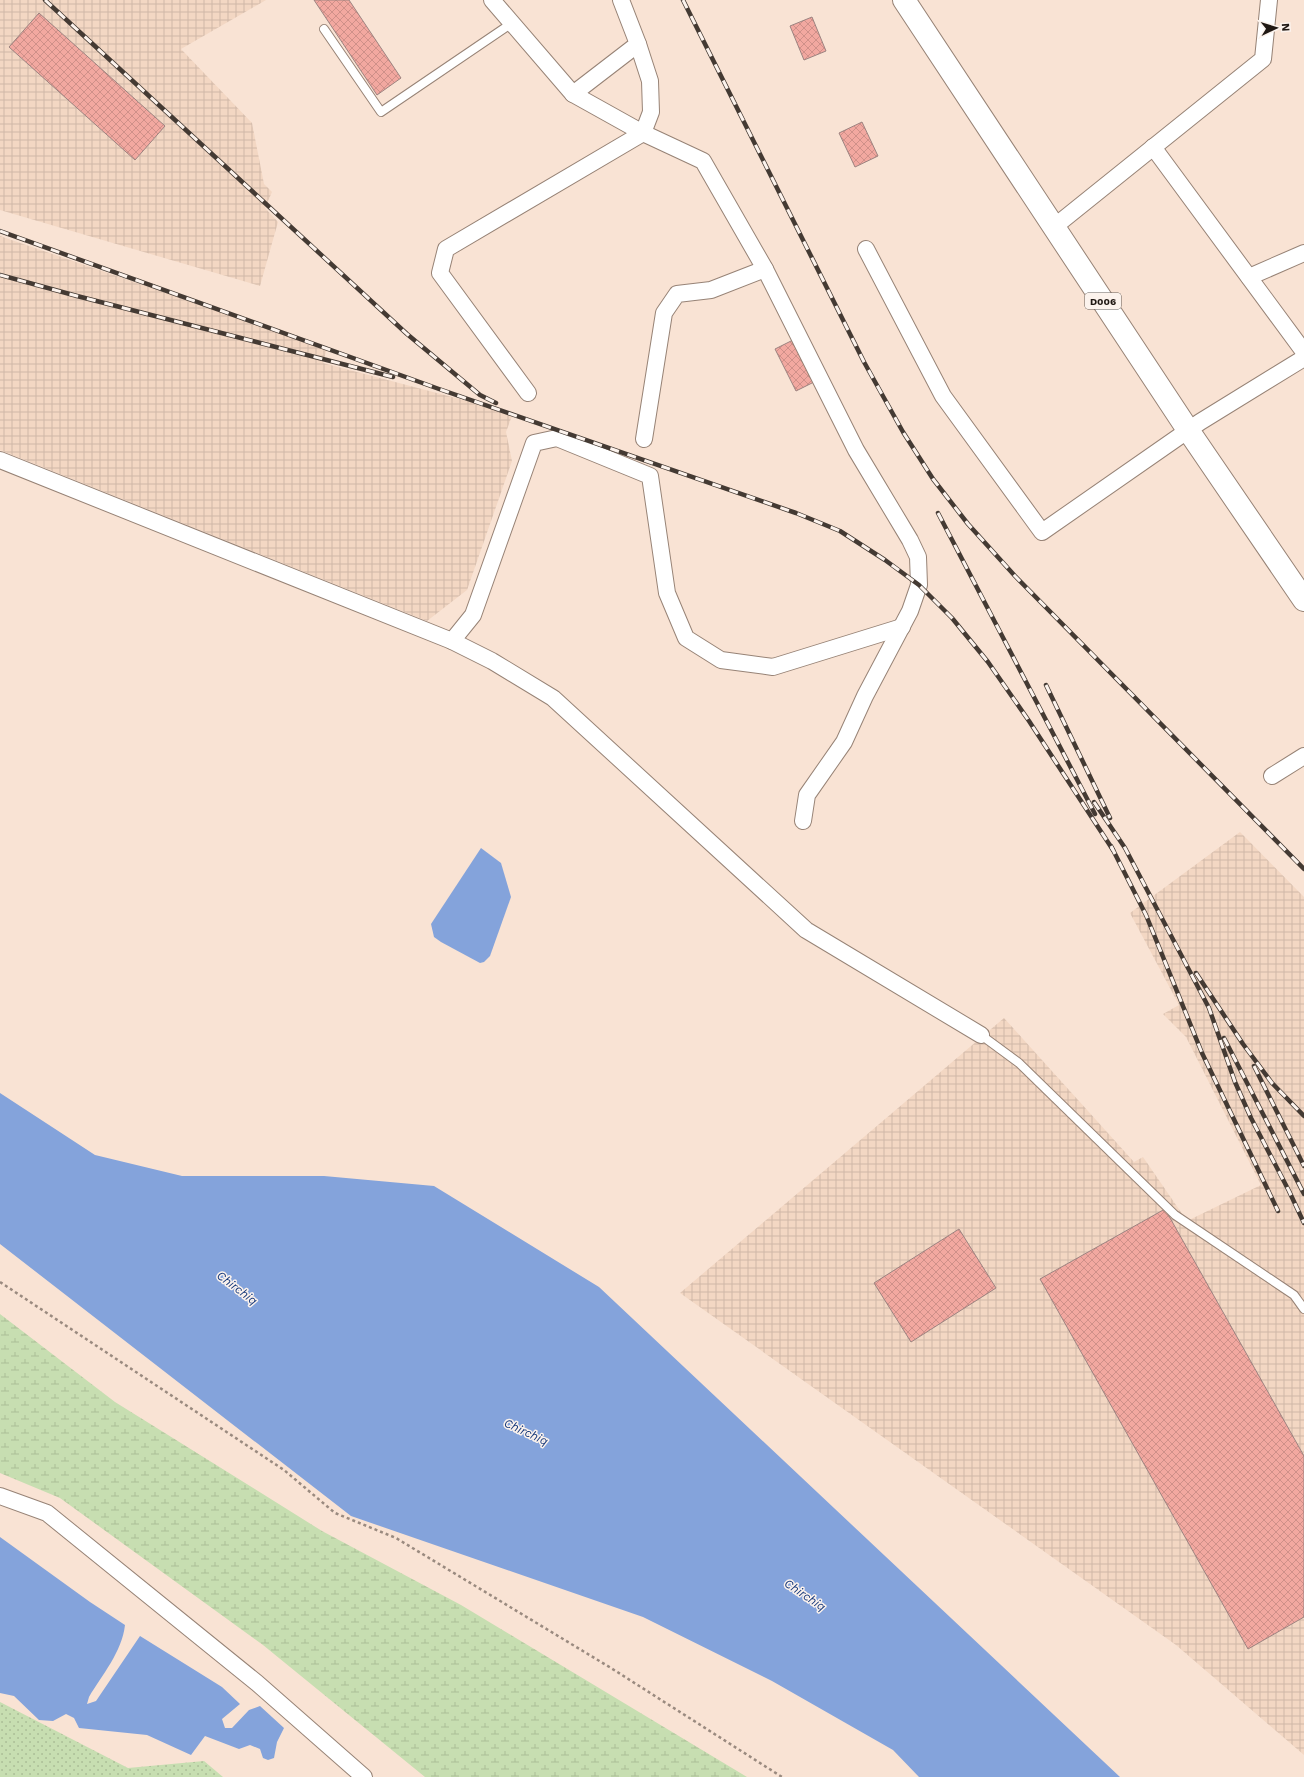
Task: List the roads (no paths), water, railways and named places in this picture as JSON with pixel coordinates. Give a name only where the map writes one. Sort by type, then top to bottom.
[{"type":"main road","name":"D006","points":[[904,0],[1060,222]]},
{"type":"main road","name":"D006","points":[[921,0],[1060,222],[1194,426],[1304,600]]},
{"type":"main road","name":"D006","points":[[1194,426],[1304,575]]},
{"type":"street","points":[[492,0],[573,94],[643,134],[702,161],[765,269],[856,450],[910,540],[918,557],[919,585],[910,611],[865,696],[844,742],[807,795],[803,821]]},
{"type":"street","points":[[528,393],[440,274],[446,249],[643,134],[651,112],[650,81],[621,0]]},
{"type":"street","points":[[1060,222],[1263,59],[1269,0]]},
{"type":"street","points":[[573,94],[638,44]]},
{"type":"street","points":[[1153,147],[1304,352]]},
{"type":"street","points":[[866,249],[943,396],[1042,532],[1194,426],[1304,358]]},
{"type":"street","points":[[1249,277],[1304,253]]},
{"type":"street","points":[[644,439],[664,313],[677,294],[710,290],[765,269]]},
{"type":"street","points":[[452,641],[473,615],[534,443],[558,438],[650,476],[667,593],[686,638],[720,660],[773,667],[902,627]]},
{"type":"street","points":[[0,460],[452,641],[492,661],[552,698],[806,930],[981,1035]]},
{"type":"street","points":[[1272,776],[1304,756]]},
{"type":"street","points":[[0,1496],[47,1513],[257,1683],[364,1777]]},
{"type":"lane","points":[[324,29],[381,112],[512,23]]},
{"type":"lane","points":[[981,1035],[1019,1063],[1175,1216],[1294,1295],[1304,1309]]},
{"type":"water","points":[[481,848],[501,863],[511,897],[490,956],[484,962],[480,963],[434,937],[431,924]]},
{"type":"water","name":"Chirchiq","points":[[0,1093],[95,1155],[182,1176],[324,1176],[434,1186],[599,1287],[1120,1777],[919,1777],[893,1750],[772,1681],[643,1617],[351,1516],[0,1244]]},
{"type":"water","points":[[0,1537],[90,1602],[125,1625],[116,1654],[89,1697],[87,1704],[96,1701],[140,1636],[222,1687],[240,1704],[222,1719],[225,1728],[232,1728],[249,1710],[260,1706],[284,1728],[277,1742],[274,1758],[268,1760],[263,1758],[260,1749],[250,1745],[239,1749],[205,1736],[191,1755],[147,1735],[79,1728],[74,1718],[66,1714],[53,1721],[39,1720],[14,1696],[0,1693]]},
{"type":"railway","points":[[45,0],[407,334],[480,395],[496,403]]},
{"type":"railway","points":[[683,0],[864,362],[903,432],[933,479],[968,524],[1015,576],[1304,869]]},
{"type":"railway","points":[[0,231],[439,389],[796,513],[840,531],[885,560],[919,585],[952,618],[988,662],[1029,721],[1113,850]]},
{"type":"railway","points":[[0,275],[393,377]]},
{"type":"railway","points":[[938,513],[1095,814]]},
{"type":"railway","points":[[1046,685],[1110,818]]},
{"type":"railway","points":[[1094,802],[1125,848],[1209,1008],[1235,1082],[1251,1118],[1304,1223]]},
{"type":"railway","points":[[1111,846],[1146,915],[1202,1053],[1278,1211]]},
{"type":"railway","points":[[1196,973],[1243,1044],[1272,1083],[1304,1116]]},
{"type":"railway","points":[[1224,1038],[1304,1194]]},
{"type":"railway","points":[[1254,1066],[1304,1166]]}]
